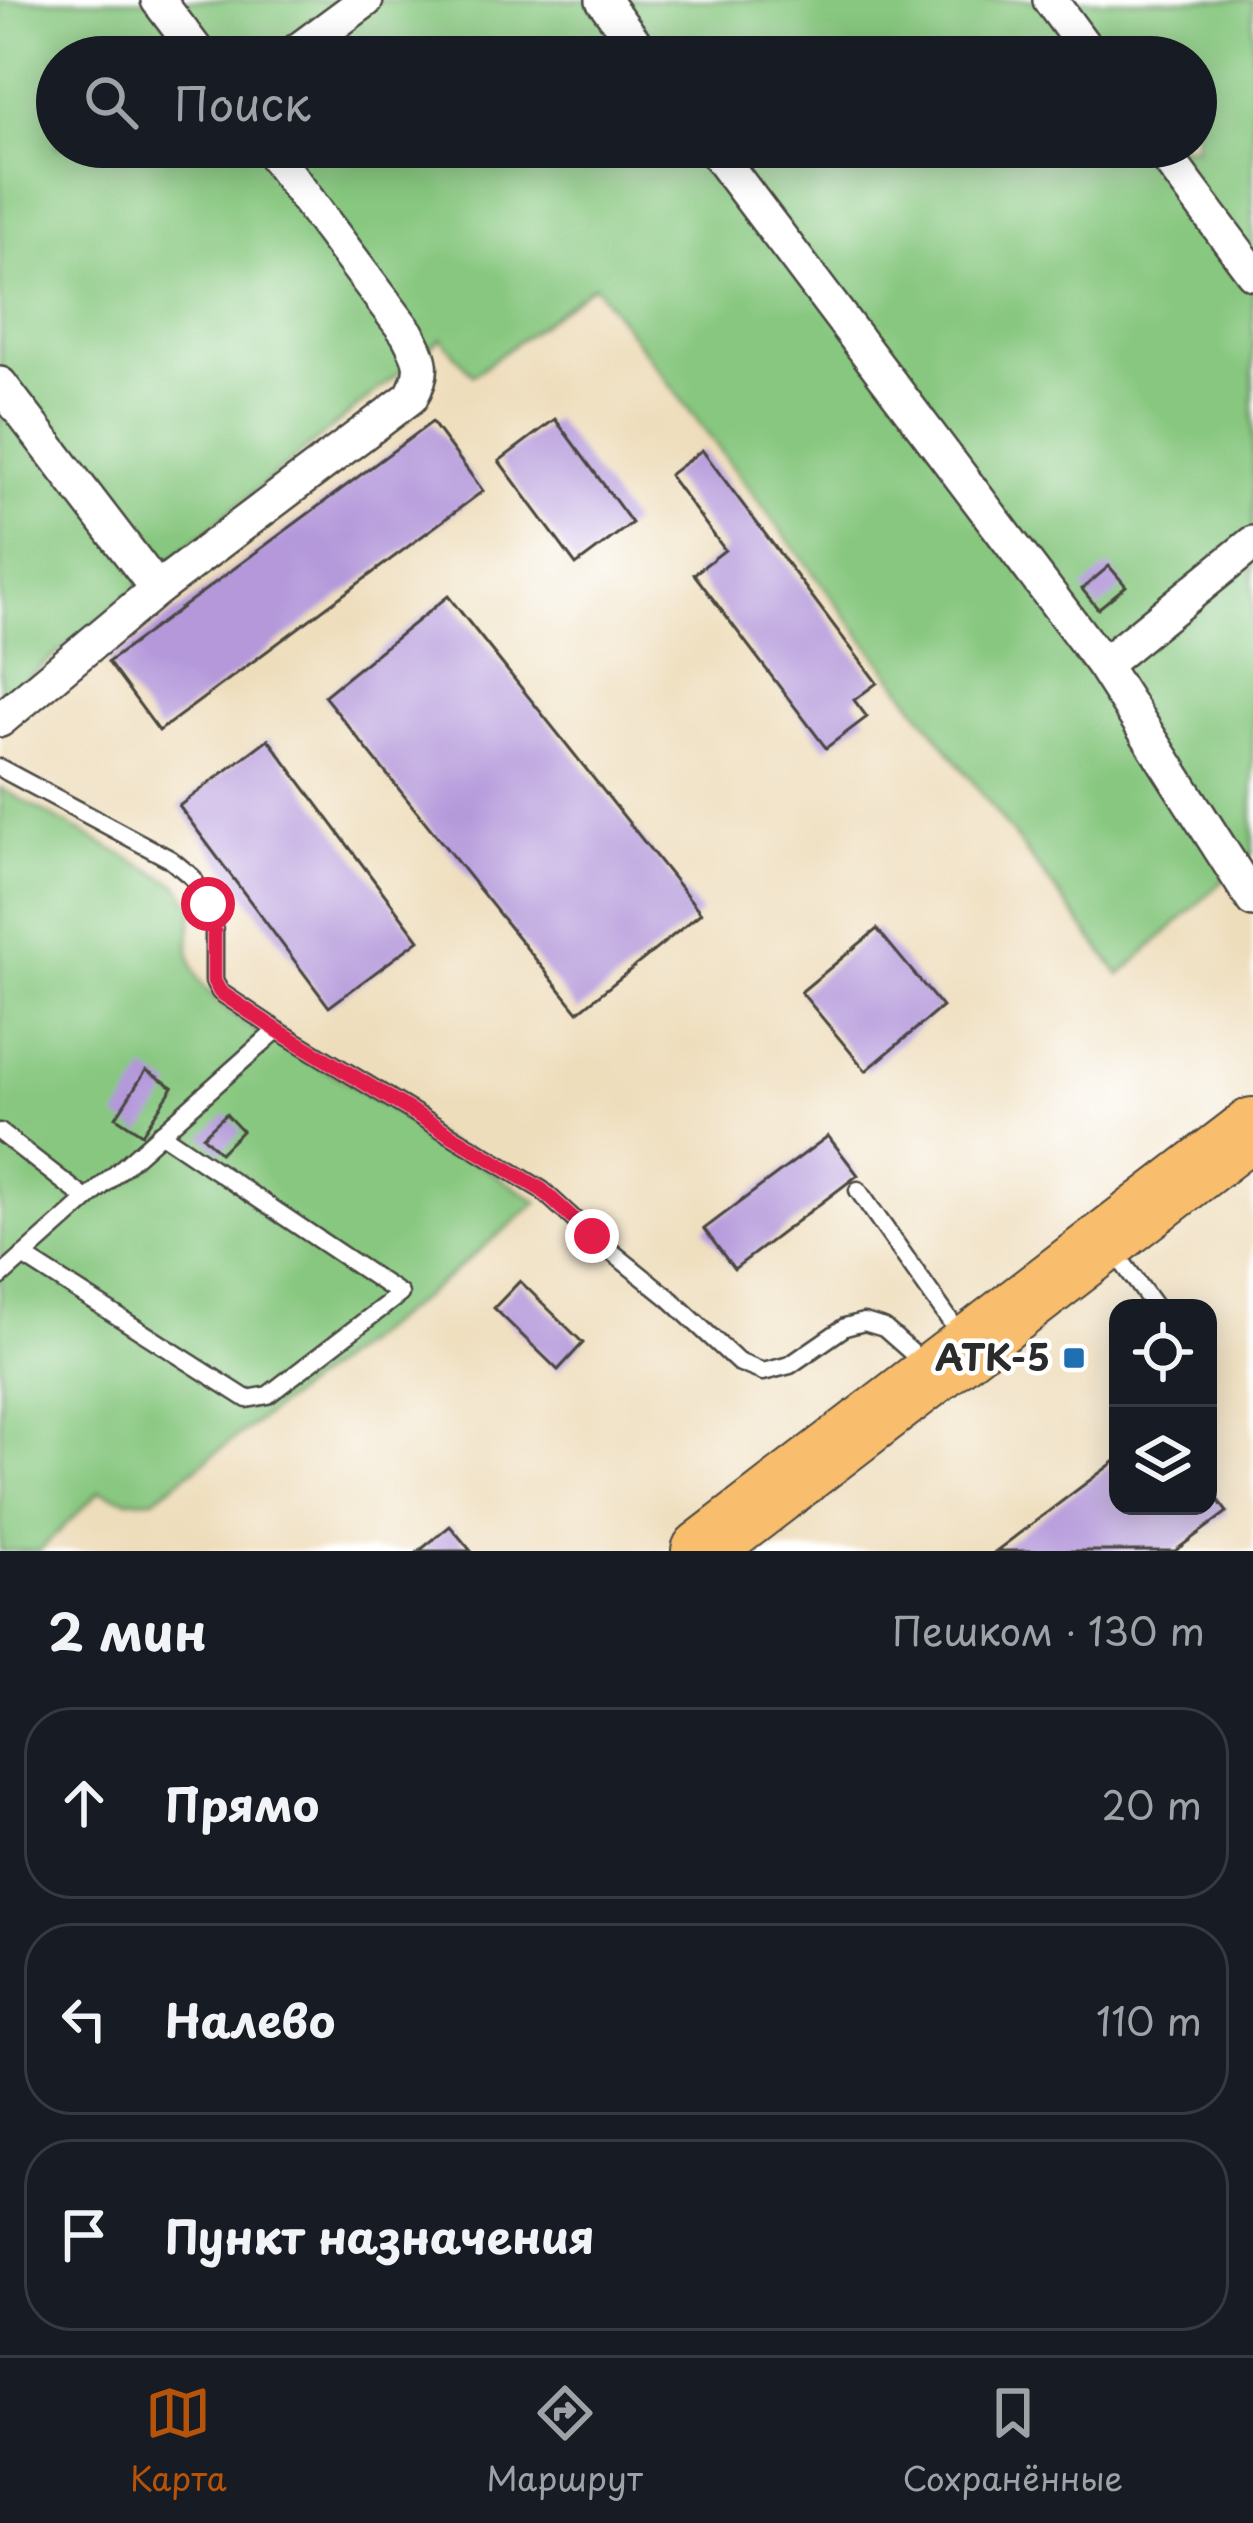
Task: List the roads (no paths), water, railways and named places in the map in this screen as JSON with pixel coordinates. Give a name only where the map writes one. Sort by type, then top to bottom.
[{"type":"highway","points":[[702,1551],[1253,1128]]},
{"type":"highway","points":[[754,1551],[1141,1287],[1253,1169]]},
{"type":"street","points":[[158,0],[185,36]]},
{"type":"street","points":[[317,36],[366,0]]},
{"type":"street","points":[[603,0],[630,36]]},
{"type":"street","points":[[1050,0],[1077,36]]},
{"type":"street","points":[[0,720],[157,589],[410,397],[421,378],[420,358],[407,333],[284,168]]},
{"type":"street","points":[[728,168],[1103,665],[1253,900]]},
{"type":"street","points":[[1175,168],[1253,273]]},
{"type":"street","points":[[0,384],[157,589]]},
{"type":"street","points":[[1103,665],[1253,544]]},
{"type":"lane","points":[[0,768],[170,859],[192,877],[208,904],[214,930],[214,981],[220,992],[542,1190],[738,1362],[763,1372],[790,1365],[845,1327],[864,1322],[952,1360]]},
{"type":"lane","points":[[0,1277],[277,1030]]},
{"type":"lane","points":[[0,1132],[86,1199]]},
{"type":"lane","points":[[22,1256],[247,1399],[268,1395],[400,1294],[160,1133]]},
{"type":"lane","points":[[859,1190],[952,1360]]},
{"type":"place","name":"АТК-5","points":[[1074,1358]]}]
